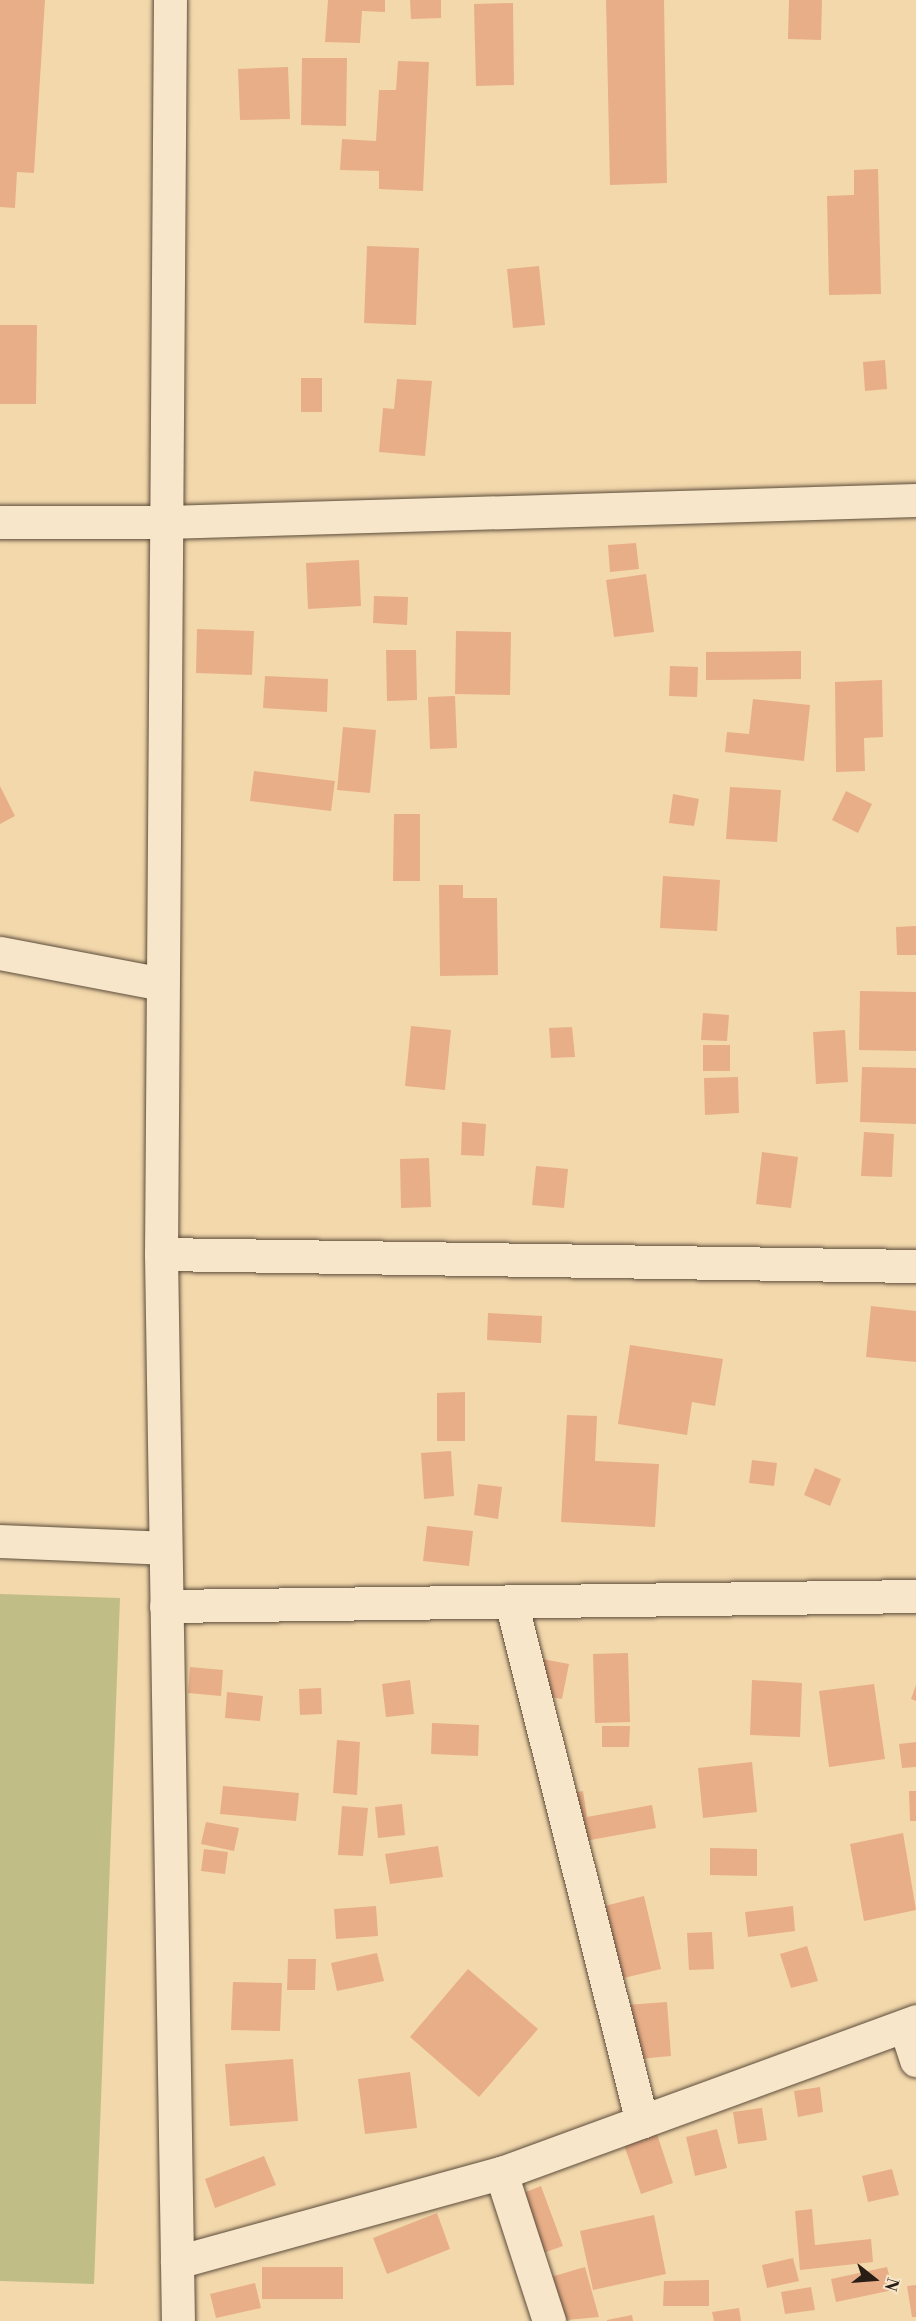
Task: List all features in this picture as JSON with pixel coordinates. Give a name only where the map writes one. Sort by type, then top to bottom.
[{"type":"street","points":[[170,0],[161,1254],[178,2321]]},
{"type":"street","points":[[0,522],[166,522],[916,500]]},
{"type":"street","points":[[0,954],[162,984]]},
{"type":"street","points":[[161,1254],[916,1266]]},
{"type":"street","points":[[0,1541],[165,1548]]},
{"type":"street","points":[[166,1606],[916,1596]]},
{"type":"street","points":[[511,1602],[642,2122]]},
{"type":"street","points":[[177,2262],[501,2173],[910,2024],[916,2060]]},
{"type":"street","points":[[501,2173],[549,2321]]},
{"type":"shaded area","points":[[0,1594],[120,1598],[94,2284],[0,2281]]},
{"type":"building","points":[[0,0],[45,0],[34,173],[17,172],[15,208],[0,207]]},
{"type":"building","points":[[328,0],[385,0],[385,12],[362,11],[360,43],[325,42]]},
{"type":"building","points":[[410,0],[441,0],[441,18],[411,19]]},
{"type":"building","points":[[606,0],[664,0],[667,183],[610,185]]},
{"type":"building","points":[[789,0],[822,0],[821,40],[788,39]]},
{"type":"building","points":[[513,3],[514,85],[476,86],[474,4]]},
{"type":"building","points":[[302,58],[347,58],[346,126],[301,125]]},
{"type":"building","points":[[398,61],[429,62],[423,191],[379,189],[379,171],[340,170],[342,139],[376,141],[379,90],[396,90]]},
{"type":"building","points":[[288,67],[290,119],[240,120],[238,69]]},
{"type":"building","points":[[878,169],[881,294],[829,295],[827,196],[854,195],[854,170]]},
{"type":"building","points":[[367,246],[419,248],[416,325],[364,323]]},
{"type":"building","points":[[539,266],[545,325],[513,328],[507,269]]},
{"type":"building","points":[[0,325],[37,325],[36,404],[0,404]]},
{"type":"building","points":[[885,360],[887,389],[865,391],[863,362]]},
{"type":"building","points":[[301,378],[322,378],[322,412],[301,412]]},
{"type":"building","points":[[397,379],[432,381],[425,456],[379,452],[383,408],[394,409]]},
{"type":"building","points":[[636,543],[639,569],[610,572],[608,545]]},
{"type":"building","points":[[359,560],[361,606],[308,609],[306,563]]},
{"type":"building","points":[[646,574],[654,632],[614,637],[606,580]]},
{"type":"building","points":[[374,596],[408,597],[407,625],[373,623]]},
{"type":"building","points":[[197,629],[254,631],[252,675],[196,673]]},
{"type":"building","points":[[456,631],[511,632],[510,695],[455,694]]},
{"type":"building","points":[[386,650],[416,650],[417,700],[387,701]]},
{"type":"building","points":[[801,651],[801,679],[706,680],[706,652]]},
{"type":"building","points":[[670,666],[698,667],[697,697],[669,696]]},
{"type":"building","points":[[265,676],[328,679],[327,712],[263,708]]},
{"type":"building","points":[[882,680],[883,737],[864,738],[865,771],[836,772],[835,682]]},
{"type":"building","points":[[455,696],[457,748],[430,749],[428,697]]},
{"type":"building","points":[[753,699],[810,705],[804,761],[725,752],[727,732],[749,734]]},
{"type":"building","points":[[343,727],[376,730],[370,793],[337,790]]},
{"type":"building","points":[[254,771],[335,781],[331,811],[250,801]]},
{"type":"building","points":[[0,786],[15,816],[0,824]]},
{"type":"building","points":[[730,787],[781,790],[777,842],[726,839]]},
{"type":"building","points":[[846,791],[872,804],[858,833],[832,820]]},
{"type":"building","points":[[673,794],[699,799],[694,826],[669,823]]},
{"type":"building","points":[[394,814],[420,814],[420,881],[393,881]]},
{"type":"building","points":[[663,876],[720,880],[717,931],[660,928]]},
{"type":"building","points":[[439,885],[463,885],[463,898],[497,898],[498,975],[440,976]]},
{"type":"building","points":[[916,926],[916,955],[897,955],[896,927]]},
{"type":"building","points":[[860,991],[916,992],[916,1051],[859,1050]]},
{"type":"building","points":[[703,1013],[729,1015],[727,1041],[701,1040]]},
{"type":"building","points":[[411,1026],[451,1030],[445,1090],[405,1086]]},
{"type":"building","points":[[572,1027],[575,1057],[551,1058],[549,1028]]},
{"type":"building","points":[[845,1030],[848,1082],[816,1084],[813,1032]]},
{"type":"building","points":[[703,1045],[730,1045],[730,1071],[703,1071]]},
{"type":"building","points":[[862,1067],[916,1068],[916,1124],[860,1122]]},
{"type":"building","points":[[738,1077],[739,1113],[705,1115],[704,1078]]},
{"type":"building","points":[[462,1122],[486,1124],[484,1156],[461,1155]]},
{"type":"building","points":[[864,1132],[894,1134],[892,1177],[861,1176]]},
{"type":"building","points":[[762,1152],[798,1157],[791,1208],[756,1204]]},
{"type":"building","points":[[429,1158],[431,1207],[401,1208],[400,1159]]},
{"type":"building","points":[[536,1166],[568,1169],[564,1208],[532,1205]]},
{"type":"building","points":[[871,1306],[916,1311],[916,1362],[866,1357]]},
{"type":"building","points":[[488,1313],[542,1316],[541,1343],[487,1340]]},
{"type":"building","points":[[630,1345],[723,1359],[715,1406],[692,1402],[687,1435],[618,1424]]},
{"type":"building","points":[[465,1392],[465,1441],[437,1441],[437,1393]]},
{"type":"building","points":[[567,1415],[597,1416],[595,1461],[659,1464],[655,1527],[561,1522]]},
{"type":"building","points":[[451,1451],[454,1496],[424,1499],[421,1453]]},
{"type":"building","points":[[752,1460],[777,1463],[774,1486],[749,1483]]},
{"type":"building","points":[[815,1468],[841,1479],[830,1506],[804,1495]]},
{"type":"building","points":[[478,1484],[502,1487],[498,1519],[474,1515]]},
{"type":"building","points":[[427,1526],[473,1531],[469,1566],[423,1561]]},
{"type":"building","points":[[628,1653],[630,1722],[595,1723],[593,1654]]},
{"type":"building","points":[[537,1658],[569,1664],[562,1699],[531,1693]]},
{"type":"building","points":[[190,1667],[223,1670],[221,1696],[188,1693]]},
{"type":"building","points":[[410,1680],[414,1714],[386,1717],[382,1684]]},
{"type":"building","points":[[752,1680],[802,1683],[800,1737],[750,1735]]},
{"type":"building","points":[[874,1684],[885,1759],[829,1767],[819,1691]]},
{"type":"building","points":[[916,1685],[916,1701],[911,1699]]},
{"type":"building","points":[[321,1688],[322,1714],[300,1715],[299,1689]]},
{"type":"building","points":[[227,1692],[263,1696],[260,1721],[225,1718]]},
{"type":"building","points":[[432,1723],[479,1725],[478,1756],[431,1754]]},
{"type":"building","points":[[602,1726],[630,1726],[629,1747],[602,1747]]},
{"type":"building","points":[[337,1740],[360,1742],[357,1795],[333,1793]]},
{"type":"building","points":[[916,1742],[916,1767],[902,1768],[899,1744]]},
{"type":"building","points":[[752,1762],[757,1812],[703,1818],[698,1768]]},
{"type":"building","points":[[223,1786],[299,1793],[296,1821],[220,1814]]},
{"type":"building","points":[[583,1791],[587,1817],[652,1805],[656,1828],[563,1845],[554,1796]]},
{"type":"building","points":[[909,1791],[916,1791],[916,1821],[910,1821]]},
{"type":"building","points":[[402,1804],[405,1835],[378,1838],[375,1807]]},
{"type":"building","points":[[342,1806],[368,1808],[363,1856],[338,1855]]},
{"type":"building","points":[[206,1822],[239,1828],[234,1851],[201,1844]]},
{"type":"building","points":[[903,1833],[916,1910],[864,1921],[850,1844]]},
{"type":"building","points":[[438,1846],[443,1877],[390,1884],[385,1854]]},
{"type":"building","points":[[710,1848],[757,1849],[757,1876],[710,1875]]},
{"type":"building","points":[[204,1849],[228,1852],[225,1874],[201,1871]]},
{"type":"building","points":[[644,1896],[661,1969],[607,1982],[589,1910]]},
{"type":"building","points":[[376,1906],[378,1936],[336,1939],[334,1909]]},
{"type":"building","points":[[793,1906],[795,1931],[748,1937],[745,1912]]},
{"type":"building","points":[[712,1932],[714,1969],[689,1970],[687,1933]]},
{"type":"building","points":[[807,1946],[818,1981],[791,1988],[780,1954]]},
{"type":"building","points":[[377,1953],[384,1981],[337,1991],[331,1963]]},
{"type":"building","points":[[288,1959],[316,1959],[315,1990],[287,1990]]},
{"type":"building","points":[[468,1969],[538,2029],[479,2097],[410,2037]]},
{"type":"building","points":[[233,1982],[282,1983],[280,2031],[231,2030]]},
{"type":"building","points":[[667,2002],[671,2056],[617,2061],[612,2006]]},
{"type":"building","points":[[293,2059],[298,2121],[230,2126],[225,2064]]},
{"type":"building","points":[[410,2072],[417,2128],[365,2134],[358,2079]]},
{"type":"building","points":[[820,2087],[823,2112],[798,2117],[794,2091]]},
{"type":"building","points":[[762,2108],[767,2140],[738,2144],[733,2112]]},
{"type":"building","points":[[717,2129],[727,2168],[695,2176],[686,2137]]},
{"type":"building","points":[[657,2134],[673,2183],[641,2194],[624,2145]]},
{"type":"building","points":[[264,2156],[276,2185],[215,2208],[205,2179]]},
{"type":"building","points":[[892,2169],[899,2195],[868,2202],[862,2176]]},
{"type":"building","points":[[541,2186],[563,2246],[538,2255],[516,2196]]},
{"type":"building","points":[[812,2209],[815,2245],[871,2239],[873,2262],[800,2270],[795,2211]]},
{"type":"building","points":[[437,2213],[450,2249],[387,2274],[373,2238]]},
{"type":"building","points":[[654,2215],[666,2274],[593,2290],[580,2231]]},
{"type":"building","points":[[793,2258],[799,2281],[767,2288],[762,2265]]},
{"type":"building","points":[[262,2267],[343,2267],[343,2299],[262,2299]]},
{"type":"building","points":[[585,2267],[599,2317],[556,2321],[544,2279]]},
{"type":"building","points":[[887,2267],[893,2290],[836,2302],[831,2279]]},
{"type":"building","points":[[709,2280],[709,2306],[663,2306],[664,2281]]},
{"type":"building","points":[[255,2283],[261,2308],[216,2318],[210,2294]]},
{"type":"building","points":[[916,2285],[916,2317],[912,2317],[907,2286]]},
{"type":"building","points":[[811,2287],[815,2310],[785,2314],[781,2292]]},
{"type":"building","points":[[739,2308],[741,2321],[714,2321],[712,2312]]},
{"type":"building","points":[[632,2315],[633,2321],[607,2321],[607,2320]]}]
